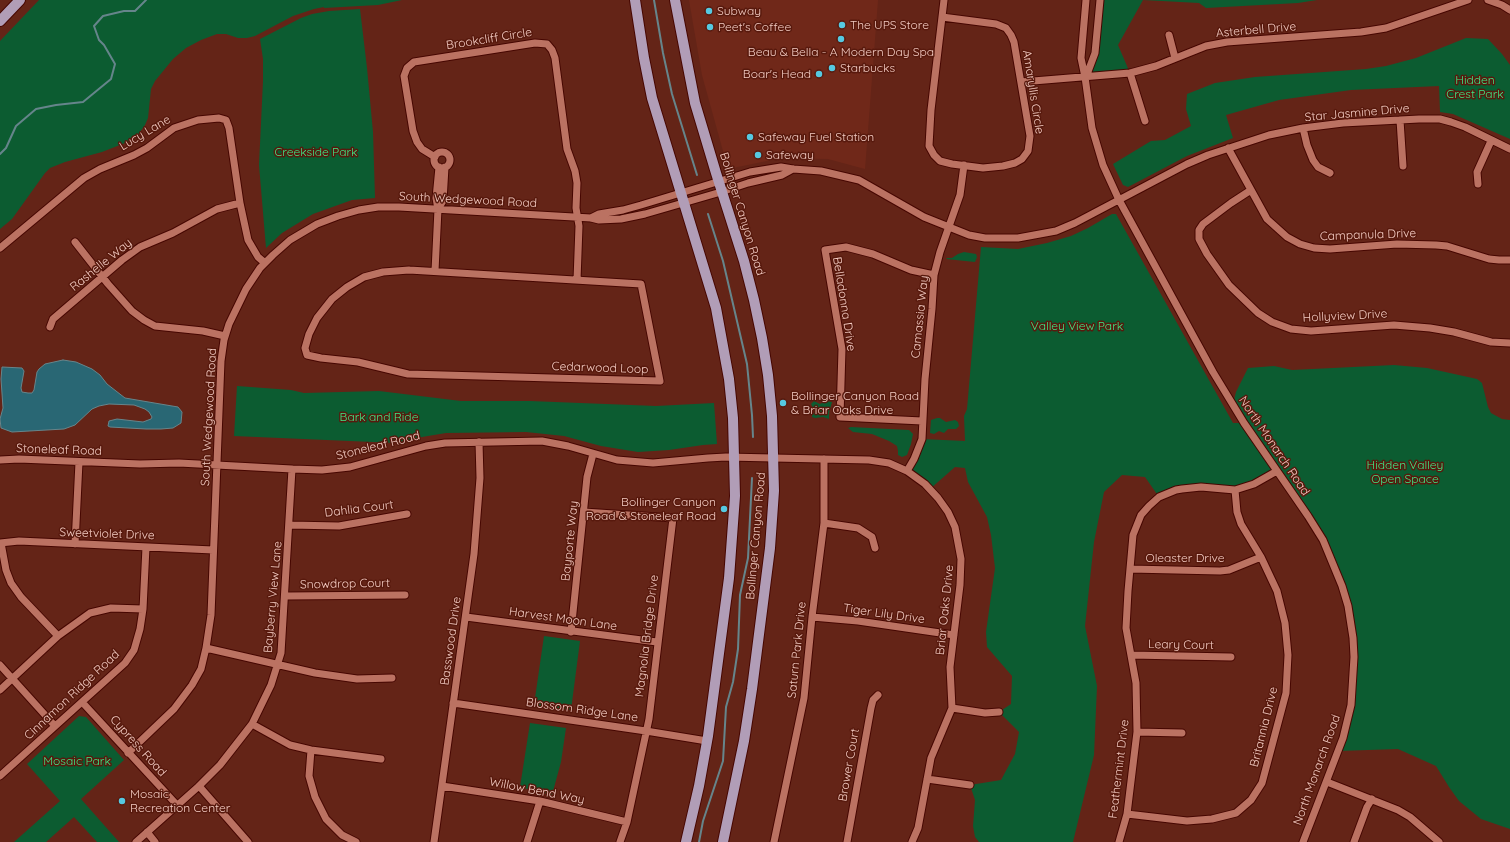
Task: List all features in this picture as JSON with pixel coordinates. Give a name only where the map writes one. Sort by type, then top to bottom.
[{"type":"main road","points":[[0,21],[20,0]]},
{"type":"main road","name":"Bollinger Canyon Road","points":[[635,0],[652,98],[707,275],[724,344],[730,380],[735,457],[735,496],[729,571],[716,682],[699,786],[686,842]]},
{"type":"main road","name":"Bollinger Canyon Road","points":[[675,0],[695,103],[744,261],[762,338],[768,375],[774,458],[774,491],[770,548],[752,689],[734,794],[723,842]]},
{"type":"street","name":"Amaryllis Circle","points":[[942,17],[996,24],[1006,28],[1011,35],[1014,42],[1030,136],[1028,151],[1022,159],[1002,166],[983,168],[940,161],[934,155],[929,146],[931,110],[944,0]]},
{"type":"street","name":"North Monarch Road","points":[[1086,0],[1081,58],[1086,77],[1092,128],[1103,165],[1119,200],[1213,372],[1242,419],[1323,540],[1335,566],[1348,606],[1354,656],[1351,705],[1343,738],[1303,842]]},
{"type":"street","name":"North Monarch Road","points":[[1086,77],[1095,53],[1100,0]]},
{"type":"street","name":"Asterbell Drive","points":[[1021,82],[1130,73],[1156,66],[1206,46],[1227,42],[1361,32],[1386,28],[1468,0]]},
{"type":"street","points":[[1488,0],[1502,5],[1510,10]]},
{"type":"street","points":[[1169,35],[1175,58]]},
{"type":"street","name":"Brookcliff Circle","points":[[435,157],[422,149],[417,142],[413,131],[404,76],[407,68],[414,62],[418,61],[535,43],[547,44],[552,50],[555,58],[567,149],[575,171],[578,217]]},
{"type":"street","points":[[1130,73],[1145,121]]},
{"type":"street","name":"Lucy Lane","points":[[0,248],[84,178],[100,169],[141,151],[174,128],[185,123],[214,117],[226,120],[229,128],[240,203],[248,240],[255,253],[265,263]]},
{"type":"street","name":"Star Jasmine Drive","points":[[793,170],[821,171],[859,180],[924,217],[949,228],[985,238],[1018,238],[1056,231],[1075,223],[1187,164],[1228,148],[1269,135],[1303,128],[1344,123],[1440,119],[1451,122],[1510,149]]},
{"type":"street","points":[[1400,120],[1403,166]]},
{"type":"street","points":[[1303,128],[1307,145],[1313,160],[1318,167],[1330,174]]},
{"type":"street","points":[[1478,184],[1477,172],[1491,141]]},
{"type":"street","name":"Campanula Drive","points":[[1228,148],[1267,219],[1287,237],[1300,244],[1314,248],[1397,244],[1436,245],[1447,246],[1489,259],[1510,260]]},
{"type":"street","points":[[440,152],[448,154],[450,161],[448,165],[442,167],[435,162],[435,157],[440,152]]},
{"type":"street","name":"Camassia Way","points":[[907,471],[914,459],[922,439],[922,420],[934,275],[940,252],[960,195],[964,165]]},
{"type":"street","points":[[435,271],[438,209],[436,200],[442,167]]},
{"type":"street","name":"South Wedgewood Road","points":[[128,753],[174,709],[192,685],[200,669],[206,648],[211,615],[221,361],[225,336],[246,289],[265,263],[290,240],[317,224],[338,216],[378,207],[591,218],[598,214],[623,210],[720,187],[748,183],[782,175],[793,170]]},
{"type":"street","name":"Hollyview Drive","points":[[1251,190],[1203,224],[1199,230],[1199,239],[1207,254],[1230,285],[1258,313],[1272,322],[1291,329],[1311,331],[1401,326],[1454,332],[1491,342],[1510,343]]},
{"type":"street","name":"Rashelle Way","points":[[50,327],[53,319],[122,260],[140,247],[173,233],[217,209],[240,203]]},
{"type":"street","points":[[577,280],[578,217]]},
{"type":"street","points":[[75,242],[132,312],[144,320],[155,326],[203,331],[225,336]]},
{"type":"street","name":"Belladonna Drive","points":[[922,420],[840,417],[842,349],[825,250],[846,247],[873,254],[911,270],[934,275]]},
{"type":"street","name":"Cedarwood Loop","points":[[408,270],[435,271],[641,284],[660,380],[408,374],[358,362],[320,358],[307,355],[305,348],[306,344],[318,318],[332,299],[347,287],[364,277],[383,272],[408,270]]},
{"type":"street","name":"Stoneleaf Road","points":[[0,460],[19,459],[140,464],[173,463],[322,470],[350,467],[426,446],[450,442],[542,441],[568,446],[617,460],[653,463],[735,457]]},
{"type":"street","name":"Basswood Drive","points":[[434,842],[466,617],[478,517],[480,478],[479,442]]},
{"type":"street","name":"Bayporte Way","points":[[571,632],[587,477],[593,454]]},
{"type":"street","name":"Briar Oaks Drive","points":[[735,457],[869,460],[889,463],[907,471],[925,484],[948,512],[955,527],[961,559],[960,584],[950,668],[952,708],[931,758],[918,828],[912,842]]},
{"type":"street","name":"Saturn Park Drive","points":[[774,842],[804,698],[812,616],[824,523],[824,459]]},
{"type":"street","points":[[75,544],[79,462]]},
{"type":"street","name":"Bayberry View Lane","points":[[136,842],[199,786],[220,765],[252,724],[271,685],[282,652],[292,469]]},
{"type":"street","name":"Feathermint Drive","points":[[1119,842],[1127,814],[1137,732],[1136,683],[1126,628],[1133,535],[1142,516],[1149,506],[1159,497],[1182,488],[1201,487],[1235,490],[1254,484],[1277,472]]},
{"type":"street","name":"Britannia Drive","points":[[1127,814],[1187,821],[1212,819],[1236,813],[1251,800],[1262,783],[1286,693],[1288,655],[1285,623],[1277,591],[1261,557],[1241,524],[1237,512],[1235,490]]},
{"type":"street","name":"Magnolia Bridge Drive","points":[[584,512],[672,518],[649,719],[626,822],[620,842]]},
{"type":"street","name":"Dahlia Court","points":[[290,525],[339,526],[407,514]]},
{"type":"street","points":[[824,523],[858,528],[872,537],[875,548]]},
{"type":"street","name":"Sweetviolet Drive","points":[[1,543],[19,541],[213,550]]},
{"type":"street","points":[[1,543],[6,570],[11,583],[21,598],[58,636]]},
{"type":"street","name":"Cinnamon Ridge Road","points":[[0,776],[125,663],[134,650],[140,629],[143,609],[146,547]]},
{"type":"street","name":"Oleaster Drive","points":[[1130,569],[1220,571],[1230,570],[1261,557]]},
{"type":"street","name":"Snowdrop Court","points":[[286,596],[405,595]]},
{"type":"street","points":[[0,690],[58,636],[90,613],[111,608],[143,609]]},
{"type":"street","name":"Tiger Lily Drive","points":[[812,616],[954,635]]},
{"type":"street","name":"Harvest Moon Lane","points":[[466,617],[571,632],[657,642]]},
{"type":"street","points":[[206,648],[316,673],[357,679],[392,678]]},
{"type":"street","name":"Leary Court","points":[[1131,655],[1231,657]]},
{"type":"street","points":[[0,665],[55,726]]},
{"type":"street","name":"Brower Court","points":[[847,842],[871,708],[873,700],[878,695]]},
{"type":"street","name":"Cypress Road","points":[[82,702],[177,806]]},
{"type":"street","name":"Blossom Ridge Lane","points":[[453,703],[707,741]]},
{"type":"street","points":[[952,708],[985,713],[999,712]]},
{"type":"street","points":[[252,724],[290,745],[311,750],[381,759]]},
{"type":"street","points":[[1137,732],[1182,733]]},
{"type":"street","points":[[311,750],[309,776],[315,797],[326,818],[342,835],[356,842]]},
{"type":"street","points":[[928,779],[970,786]]},
{"type":"street","points":[[1327,782],[1398,810],[1410,817],[1439,842]]},
{"type":"street","points":[[199,786],[248,842]]},
{"type":"street","name":"Willow Bend Way","points":[[442,786],[540,801],[626,822]]},
{"type":"street","points":[[1354,842],[1367,806],[1372,799]]},
{"type":"street","points":[[527,842],[540,801]]},
{"type":"street","points":[[147,832],[155,842]]},
{"type":"shaded area","points":[[689,0],[878,0],[865,169],[828,159],[781,158],[728,169],[702,75]]},
{"type":"green space","points":[[39,0],[402,0],[378,5],[324,7],[314,9],[293,16],[255,36],[238,38],[226,34],[217,34],[186,48],[173,59],[155,81],[151,89],[148,118],[137,136],[130,141],[102,152],[65,162],[50,168],[12,219],[0,229],[0,41]]},
{"type":"green space","points":[[1100,0],[1143,0],[1118,45],[1130,73],[1086,77],[1095,53]]},
{"type":"green space","points":[[1143,0],[1317,0],[1298,3],[1206,8],[1199,3]]},
{"type":"green space","name":"Creekside Park","points":[[360,9],[373,132],[375,198],[352,200],[313,214],[282,233],[266,248],[259,165],[263,81],[263,59],[260,39],[312,14],[329,11]]},
{"type":"green space","name":"Hidden Crest Park","points":[[1466,38],[1488,39],[1510,65],[1510,139],[1453,114],[1440,112],[1439,86],[1351,90],[1279,100],[1226,115],[1233,138],[1187,156],[1128,187],[1123,185],[1113,164],[1151,141],[1165,140],[1191,126],[1186,109],[1187,94],[1215,83],[1255,77],[1366,69],[1386,66],[1416,58]]},
{"type":"green space","name":"Hidden Valley Open Space","points":[[1112,214],[1116,214],[1233,423],[1244,423],[1233,404],[1236,392],[1248,368],[1274,366],[1292,370],[1394,365],[1427,368],[1477,379],[1482,383],[1491,413],[1502,419],[1510,420],[1510,829],[1481,819],[1459,801],[1436,766],[1398,749],[1338,751],[1351,705],[1353,638],[1335,566],[1277,472],[1235,490],[1201,487],[1159,497],[1145,477],[1122,475],[1104,492],[1094,542],[1085,626],[1097,686],[1094,755],[1073,842],[979,842],[975,837],[973,826],[975,800],[970,785],[1001,780],[1015,754],[1019,732],[999,712],[1011,704],[1012,676],[987,647],[986,632],[995,568],[991,535],[987,517],[968,482],[965,468],[955,467],[930,489],[907,471],[922,439],[965,441],[964,416],[967,409],[981,247],[1018,249],[1047,243],[1071,236]]},
{"type":"green space","points":[[964,252],[976,254],[977,257],[975,262],[946,259],[952,258]]},
{"type":"green space","name":"Bark and Ride","points":[[237,386],[291,390],[304,393],[379,391],[461,401],[530,401],[656,406],[714,403],[717,444],[638,452],[601,446],[564,436],[526,432],[446,433],[396,443],[234,436]]},
{"type":"green space","points":[[814,401],[820,404],[826,401],[832,402],[829,419],[823,417],[812,417],[815,412],[811,404]]},
{"type":"green space","points":[[940,418],[946,422],[955,420],[958,422],[959,426],[956,429],[948,429],[944,433],[939,431],[934,434],[930,433],[931,420]]},
{"type":"green space","points":[[848,428],[909,430],[913,434],[907,455],[902,457],[898,455],[897,446],[889,441],[872,434],[853,432]]},
{"type":"green space","points":[[544,636],[580,641],[571,710],[534,705]]},
{"type":"green space","name":"Mosaic Park","points":[[79,716],[86,717],[124,760],[81,799],[119,842],[97,842],[74,817],[46,842],[14,842],[60,801],[27,764]]},
{"type":"green space","points":[[530,723],[566,728],[561,762],[552,795],[520,787]]},
{"type":"water","points":[[63,360],[76,362],[92,369],[100,375],[107,384],[125,398],[178,407],[182,412],[181,423],[173,428],[161,429],[110,427],[108,426],[109,421],[117,419],[143,422],[151,419],[152,417],[145,409],[134,405],[109,404],[92,409],[75,425],[64,429],[12,432],[1,428],[0,419],[3,408],[1,379],[2,367],[22,368],[24,371],[21,388],[22,392],[32,393],[39,369],[45,364]]},
{"type":"waterway","points":[[0,154],[6,148],[16,126],[36,109],[83,102],[111,79],[115,64],[104,45],[99,40],[94,26],[103,16],[124,11],[135,11],[146,0]]},
{"type":"waterway","points":[[654,0],[672,94],[697,175]]},
{"type":"waterway","points":[[708,214],[723,261],[747,364],[753,437]]},
{"type":"waterway","points":[[699,842],[703,821],[723,761],[726,707],[733,682],[738,649],[740,595],[748,558],[752,478]]},
{"type":"place","name":"Subway","points":[[709,11]]},
{"type":"place","name":"The UPS Store","points":[[842,25]]},
{"type":"place","name":"Peet's Coffee","points":[[710,27]]},
{"type":"place","name":"Beau & Bella - A Modern Day Spa","points":[[841,39]]},
{"type":"place","name":"Starbucks","points":[[832,68]]},
{"type":"place","name":"Boar's Head","points":[[819,74]]},
{"type":"place","name":"Safeway Fuel Station","points":[[750,137]]},
{"type":"place","name":"Safeway","points":[[758,155]]},
{"type":"place","name":"Bollinger Canyon Road & Briar Oaks Drive","points":[[783,403]]},
{"type":"place","name":"Bollinger Canyon Road & Stoneleaf Road","points":[[724,509]]},
{"type":"place","name":"Mosaic Recreation Center","points":[[122,801]]},
{"type":"park label","name":"Valley View Park","points":[[1077,326]]}]
